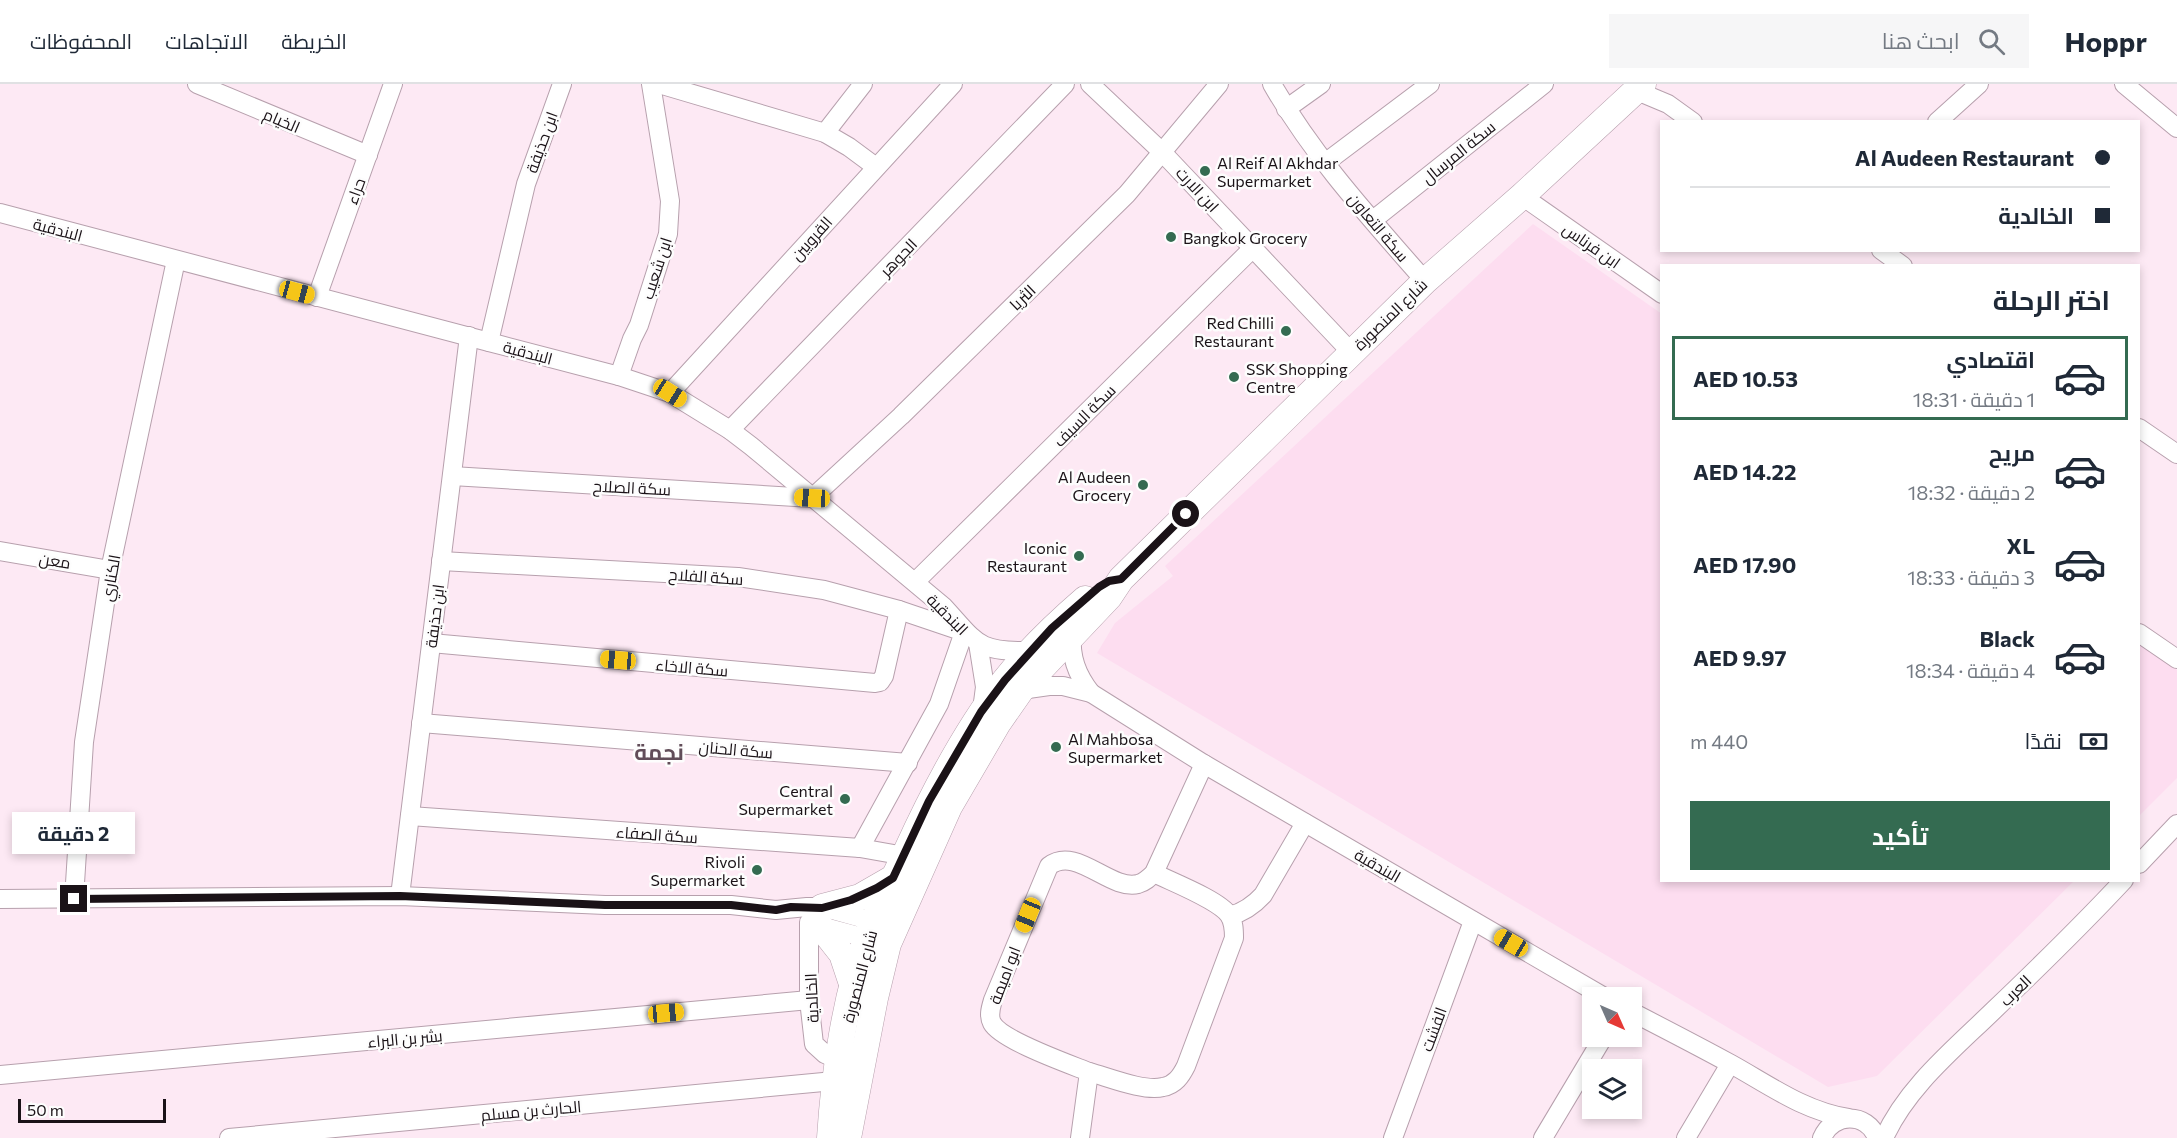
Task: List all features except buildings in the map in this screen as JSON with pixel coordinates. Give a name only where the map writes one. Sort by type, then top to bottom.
[{"type":"main road","name":"شارع المنصورة","points":[[830,1138],[836,1070],[853,987],[949,807],[998,723],[1021,690],[1109,597],[1121,579],[1351,352],[1425,281],[1522,196],[1640,87]]},
{"type":"main road","name":"شارع المنصورة","points":[[848,1138],[875,998],[881,933],[893,878],[929,801],[981,712],[1030,651],[1052,628],[1099,587],[1109,581],[1121,579]]},
{"type":"main road","points":[[853,987],[842,954],[817,919],[893,878]]},
{"type":"street","name":"الخيام","points":[[197,84],[368,155]]},
{"type":"street","name":"حراء","points":[[317,297],[393,84]]},
{"type":"street","name":"ابن حذيفة","points":[[489,342],[526,184],[562,84]]},
{"type":"street","name":"ابن شعيب","points":[[619,376],[639,325],[668,234],[669,201],[651,84]]},
{"type":"street","points":[[659,84],[825,133],[876,167]]},
{"type":"street","points":[[825,133],[863,84]]},
{"type":"street","name":"القرويين","points":[[670,393],[953,84]]},
{"type":"street","name":"الجوهر","points":[[730,429],[1065,84]]},
{"type":"street","name":"ابن الارت","points":[[1090,84],[1161,151],[1351,352]]},
{"type":"street","name":"الثريا","points":[[812,498],[901,416],[1127,194],[1219,84]]},
{"type":"street","name":"سكة التعاون","points":[[1272,84],[1286,109],[1325,163],[1425,281]]},
{"type":"street","points":[[1286,109],[1321,84]]},
{"type":"street","points":[[1325,163],[1430,84]]},
{"type":"street","name":"سكة المرسال","points":[[1372,220],[1544,84]]},
{"type":"street","points":[[1939,120],[1979,84]]},
{"type":"street","points":[[2124,84],[2177,128]]},
{"type":"street","points":[[1640,87],[1690,120]]},
{"type":"street","name":"ابن فرناس","points":[[1522,196],[1660,293]]},
{"type":"street","name":"البندقية","points":[[0,213],[619,376],[670,393],[730,429],[944,607],[971,638],[994,650],[1030,651]]},
{"type":"street","name":"سكة السيف","points":[[915,582],[1253,248]]},
{"type":"street","points":[[1884,252],[1900,264]]},
{"type":"street","name":"الكناري","points":[[74,899],[84,742],[110,570],[176,260]]},
{"type":"street","name":"ابن حذيفة","points":[[400,896],[469,336]]},
{"type":"street","points":[[2140,429],[2177,454]]},
{"type":"street","name":"سكة الصلاح","points":[[452,476],[812,498]]},
{"type":"street","name":"معن","points":[[0,551],[110,570]]},
{"type":"street","name":"سكة الفلاح","points":[[441,561],[738,576],[824,590],[899,610],[971,638]]},
{"type":"street","name":"سكة الاخاء","points":[[431,643],[874,684],[880,682],[884,676],[899,610]]},
{"type":"street","name":"البندقية","points":[[1072,634],[1071,646],[1075,665],[1091,693]]},
{"type":"street","points":[[2140,634],[2177,659]]},
{"type":"street","name":"البندقية","points":[[971,638],[985,687],[981,712]]},
{"type":"street","points":[[860,848],[908,763],[971,638]]},
{"type":"street","name":"البندقية","points":[[1021,690],[1042,686],[1063,686],[1091,693],[1204,764],[1587,987]]},
{"type":"street","name":"سكة الحنان","points":[[421,723],[908,763]]},
{"type":"street","points":[[1204,764],[1154,873],[1221,906],[1230,916],[1243,912],[1263,895],[1305,823]]},
{"type":"street","name":"سكة الصفاء","points":[[410,816],[860,848],[905,855]]},
{"type":"street","points":[[2140,863],[2177,824]]},
{"type":"street","name":"ابو اميمة","points":[[1154,873],[1146,881],[1137,885],[1122,882],[1072,861],[1055,861],[1045,873],[993,1000],[990,1011],[991,1021],[1004,1035],[1089,1072],[1150,1088],[1173,1083],[1181,1076],[1234,938],[1234,927],[1230,916]]},
{"type":"street","name":"العرب","points":[[1822,1138],[1831,1124],[1878,1118],[1906,1099],[1958,1045],[2079,929],[2122,882]]},
{"type":"street","points":[[0,899],[400,896],[605,905],[731,905],[776,910],[791,907],[817,919],[881,933]]},
{"type":"street","name":"الخالدية","points":[[817,919],[809,1000],[814,1044],[825,1054],[836,1070]]},
{"type":"street","name":"الفشت","points":[[1393,1138],[1473,921]]},
{"type":"street","name":"بشر بن البراء","points":[[0,1075],[809,1000]]},
{"type":"street","points":[[1642,1017],[1799,1103],[1833,1115],[1857,1120],[1872,1128],[1877,1138]]},
{"type":"street","points":[[1543,1138],[1597,1047]]},
{"type":"street","points":[[1686,1138],[1730,1064]]},
{"type":"street","name":"الحارث بن مسلم","points":[[229,1138],[836,1070]]},
{"type":"street","points":[[1080,1138],[1089,1072]]},
{"type":"street","name":"العرب","points":[[1884,1138],[1906,1099]]},
{"type":"street","points":[[1799,1103],[1822,1138]]},
{"type":"shaded area","points":[[1533,224],[1660,313],[1660,882],[2073,882],[1877,1076],[1828,1087],[1097,653],[1115,623],[1173,576],[1165,566]]},
{"type":"shaded area","points":[[2140,645],[2177,670],[2177,778],[2140,815]]},
{"type":"place","name":"Al Reif Al Akhdar Supermarket","points":[[1205,171]]},
{"type":"place","name":"Bangkok Grocery","points":[[1171,237]]},
{"type":"place","name":"Red Chilli Restaurant","points":[[1286,331]]},
{"type":"place","name":"SSK Shopping Centre","points":[[1234,377]]},
{"type":"place","name":"Al Audeen Grocery","points":[[1143,485]]},
{"type":"place","name":"Iconic Restaurant","points":[[1079,556]]},
{"type":"place","name":"Al Mahbosa Supermarket","points":[[1056,747]]},
{"type":"place","name":"Central Supermarket","points":[[845,799]]},
{"type":"place","name":"Rivoli Supermarket","points":[[757,870]]},
{"type":"district","name":"نجمة","points":[[659,751]]},
{"type":"route","points":[[74,899],[400,896],[605,905],[731,905],[776,910],[791,907],[822,908],[860,897],[893,878],[929,801],[981,712],[1005,680],[1052,628],[1099,587],[1109,581],[1121,579],[1186,514]]}]
